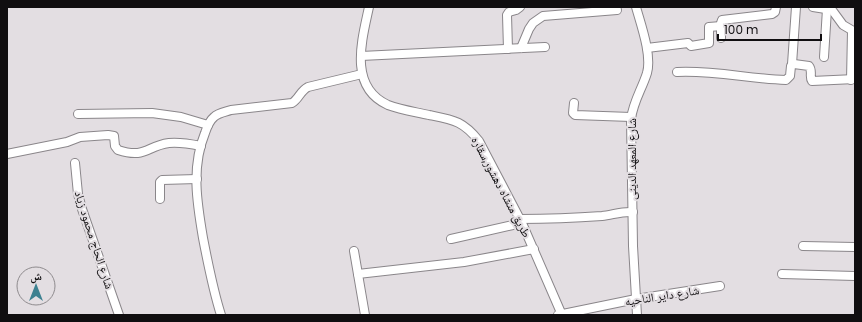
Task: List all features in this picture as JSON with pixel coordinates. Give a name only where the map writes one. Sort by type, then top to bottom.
[{"type":"street","name":"طريق منشاه دهشور,سقاره","points":[[369,7],[362,38],[360,56],[364,80],[374,95],[387,104],[411,112],[459,123],[470,130],[479,141],[521,221],[561,315]]},
{"type":"street","points":[[508,49],[507,15],[509,12],[520,7]]},
{"type":"street","name":"شارع المعهد الدينى","points":[[636,7],[647,48],[648,71],[635,100],[631,117],[633,246],[637,315]]},
{"type":"street","points":[[721,38],[722,20],[772,14],[776,10],[776,7]]},
{"type":"street","points":[[677,72],[704,71],[765,79],[786,80],[789,78],[790,67],[792,64],[796,7]]},
{"type":"street","points":[[792,64],[809,66],[811,69],[810,79],[814,82],[853,80],[854,32],[843,25],[835,12],[813,7]]},
{"type":"street","points":[[521,48],[529,29],[543,16],[597,9],[617,10]]},
{"type":"street","points":[[824,57],[827,9]]},
{"type":"street","points":[[647,48],[688,43],[691,46],[709,43],[709,27],[721,26]]},
{"type":"street","points":[[360,56],[545,47]]},
{"type":"street","points":[[221,315],[207,264],[198,212],[198,160],[208,124],[215,116],[222,113],[237,109],[292,103],[298,99],[304,89],[308,87],[362,74]]},
{"type":"street","points":[[574,103],[573,113],[575,115],[631,117]]},
{"type":"street","points":[[78,114],[152,112],[208,124]]},
{"type":"street","points":[[7,154],[68,142],[80,137],[108,134],[114,136],[116,149],[134,154],[145,153],[160,145],[171,143],[201,146]]},
{"type":"street","name":"شارع الحاج محمود زياد","points":[[75,163],[76,178],[82,209],[119,315]]},
{"type":"street","points":[[160,200],[160,182],[162,180],[197,179]]},
{"type":"street","points":[[451,239],[521,221],[632,212]]},
{"type":"street","points":[[803,246],[855,247]]},
{"type":"street","points":[[358,274],[464,262],[534,249]]},
{"type":"street","points":[[354,251],[365,315]]},
{"type":"street","points":[[782,274],[855,276]]},
{"type":"street","name":"شارع داير الناحيه","points":[[561,315],[636,299],[720,286]]}]
